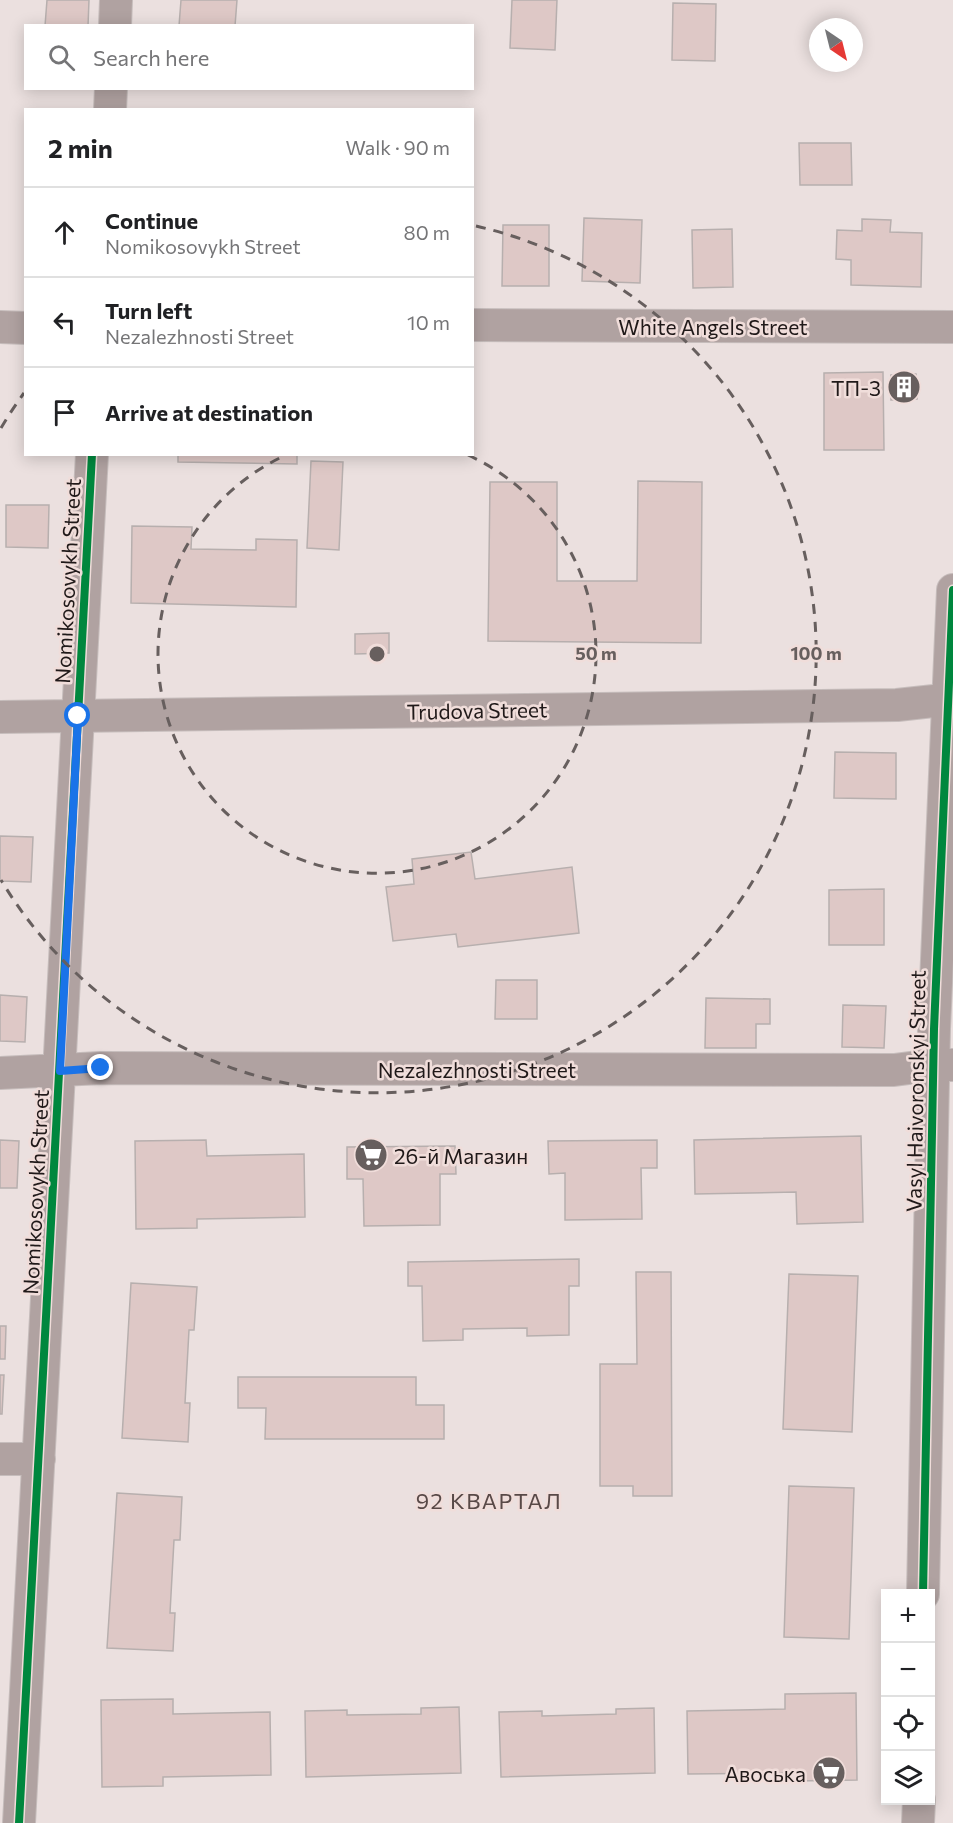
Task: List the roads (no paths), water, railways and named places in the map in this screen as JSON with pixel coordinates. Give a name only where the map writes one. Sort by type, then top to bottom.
[{"type":"street","points":[[115,24],[116,0]]},
{"type":"street","points":[[110,108],[111,90]]},
{"type":"street","name":"White Angels Street","points":[[474,325],[953,327]]},
{"type":"street","points":[[0,327],[24,327]]},
{"type":"street","name":"Nomikosovykh Street","points":[[19,1823],[92,456]]},
{"type":"street","name":"Vasyl Haivoronskyi Street","points":[[923,1589],[943,1065],[953,590]]},
{"type":"street","name":"Trudova Street","points":[[0,717],[885,705],[951,699]]},
{"type":"street","name":"Nezalezhnosti Street","points":[[0,1073],[101,1068],[894,1071],[943,1065]]},
{"type":"street","points":[[0,1459],[39,1459]]},
{"type":"street","points":[[918,1823],[919,1805]]},
{"type":"place","name":"ТП-3","points":[[904,387]]},
{"type":"place","name":"26-й Магазин","points":[[371,1155]]},
{"type":"place","name":"Авоська","points":[[829,1773]]},
{"type":"district","name":"92 КВАРТАЛ","points":[[489,1500]]}]
